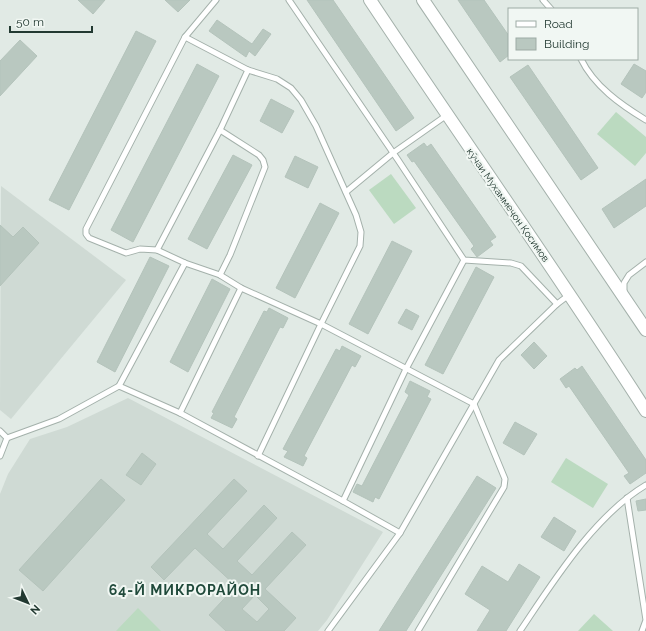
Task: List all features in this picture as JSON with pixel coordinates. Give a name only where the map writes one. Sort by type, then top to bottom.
[{"type":"street","name":"кӯчаи Мухаммеҷон Қосимов","points":[[370,0],[446,115],[570,295],[644,406]]},
{"type":"street","points":[[423,0],[646,330]]},
{"type":"lane","points":[[216,0],[185,36],[86,229],[86,234],[89,238],[126,253],[140,249],[156,250],[185,263],[220,275],[241,288],[321,324],[474,404],[505,479],[504,486],[418,631]]},
{"type":"lane","points":[[289,0],[464,260]]},
{"type":"lane","points":[[543,0],[550,8]]},
{"type":"lane","points":[[185,36],[248,70],[277,79],[291,88],[316,126],[356,215],[361,232],[360,246],[258,456]]},
{"type":"lane","points":[[582,60],[587,71],[610,95],[628,109],[646,120]]},
{"type":"lane","points":[[156,250],[220,130],[248,70]]},
{"type":"lane","points":[[346,192],[393,153],[446,115]]},
{"type":"lane","points":[[220,130],[259,155],[263,160],[264,167],[230,255],[220,275]]},
{"type":"lane","points":[[464,260],[511,263],[521,266],[557,304]]},
{"type":"lane","points":[[343,501],[406,369],[464,260]]},
{"type":"lane","points":[[0,456],[7,438],[59,419],[118,386],[185,263]]},
{"type":"lane","points":[[624,296],[624,283],[629,275],[646,263]]},
{"type":"lane","points":[[180,414],[241,288]]},
{"type":"lane","points":[[328,631],[400,533],[499,360],[557,304],[570,295]]},
{"type":"lane","points":[[118,386],[180,414],[400,533]]},
{"type":"lane","points":[[0,431],[7,438]]},
{"type":"lane","points":[[520,631],[555,580],[594,529],[627,498],[646,485]]},
{"type":"lane","points":[[627,498],[646,620],[642,631]]},
{"type":"shaded area","points":[[1,186],[126,280],[11,419],[0,410]]},
{"type":"shaded area","points":[[128,398],[383,532],[327,620],[318,631],[0,631],[0,494],[8,474],[30,439],[67,427]]},
{"type":"green space","points":[[616,112],[646,137],[646,153],[635,166],[597,134]]},
{"type":"green space","points":[[391,174],[416,208],[394,224],[369,190]]},
{"type":"green space","points":[[566,458],[608,484],[593,508],[551,482]]},
{"type":"green space","points":[[138,608],[161,631],[116,631]]},
{"type":"green space","points":[[594,614],[613,631],[578,631]]},
{"type":"building","points":[[78,0],[105,0],[93,14]]},
{"type":"building","points":[[165,0],[190,0],[178,12]]},
{"type":"building","points":[[307,0],[333,0],[414,118],[396,131]]},
{"type":"building","points":[[458,0],[484,0],[508,35],[508,56],[500,62]]},
{"type":"building","points":[[217,20],[252,44],[263,29],[271,34],[255,56],[249,51],[246,57],[209,31]]},
{"type":"building","points":[[136,31],[156,41],[69,210],[49,200]]},
{"type":"building","points":[[20,40],[37,56],[0,96],[0,61]]},
{"type":"building","points":[[197,64],[219,76],[133,242],[111,230]]},
{"type":"building","points":[[634,64],[646,71],[646,92],[642,98],[621,84]]},
{"type":"building","points":[[528,65],[598,168],[581,180],[510,77]]},
{"type":"building","points":[[271,99],[294,111],[282,133],[260,121]]},
{"type":"building","points":[[424,143],[427,147],[431,144],[496,237],[490,241],[493,245],[477,257],[471,249],[474,246],[414,161],[412,162],[407,155]]},
{"type":"building","points":[[233,155],[252,165],[207,249],[188,239]]},
{"type":"building","points":[[295,156],[318,167],[308,188],[285,177]]},
{"type":"building","points":[[646,179],[646,206],[614,228],[602,209]]},
{"type":"building","points":[[320,203],[339,213],[295,298],[276,288]]},
{"type":"building","points":[[0,225],[13,237],[23,227],[39,243],[0,286]]},
{"type":"building","points":[[392,241],[412,251],[368,334],[349,324]]},
{"type":"building","points":[[150,257],[169,266],[115,372],[97,362]]},
{"type":"building","points":[[476,267],[494,277],[443,374],[425,365]]},
{"type":"building","points":[[212,279],[230,289],[188,372],[170,362]]},
{"type":"building","points":[[269,308],[288,318],[283,328],[280,327],[234,417],[237,419],[232,428],[211,418],[214,413],[212,412],[264,311],[267,312]]},
{"type":"building","points":[[406,309],[419,316],[412,330],[398,323]]},
{"type":"building","points":[[534,342],[547,356],[534,369],[521,355]]},
{"type":"building","points":[[342,346],[361,356],[355,367],[352,365],[304,456],[307,458],[303,466],[284,457],[288,451],[283,449],[336,349],[340,351]]},
{"type":"building","points":[[582,366],[646,460],[646,473],[630,484],[624,476],[629,473],[569,386],[566,388],[560,379],[575,368],[577,370]]},
{"type":"building","points":[[410,381],[430,391],[427,397],[431,399],[379,499],[375,497],[373,502],[353,492],[357,484],[362,486],[409,395],[405,392]]},
{"type":"building","points":[[515,422],[537,434],[524,455],[503,443]]},
{"type":"building","points":[[142,453],[156,464],[141,485],[126,475]]},
{"type":"building","points":[[477,476],[496,488],[406,631],[379,631]]},
{"type":"building","points":[[101,479],[125,500],[43,591],[19,570]]},
{"type":"building","points":[[234,479],[247,491],[207,534],[223,549],[264,505],[277,518],[237,561],[252,575],[292,532],[306,545],[265,589],[296,618],[284,631],[226,631],[209,615],[236,586],[195,548],[164,580],[151,567]],"holes":[[[255,595],[269,609],[257,622],[242,609]]]},
{"type":"building","points":[[646,499],[646,510],[638,511],[636,501]]},
{"type":"building","points":[[554,517],[576,531],[564,551],[541,537]]},
{"type":"building","points":[[519,564],[540,577],[506,631],[477,631],[490,610],[465,594],[482,566],[508,582]]},
{"type":"district","name":"64-Й МИКРОРАЙОН","points":[[185,590]]}]
